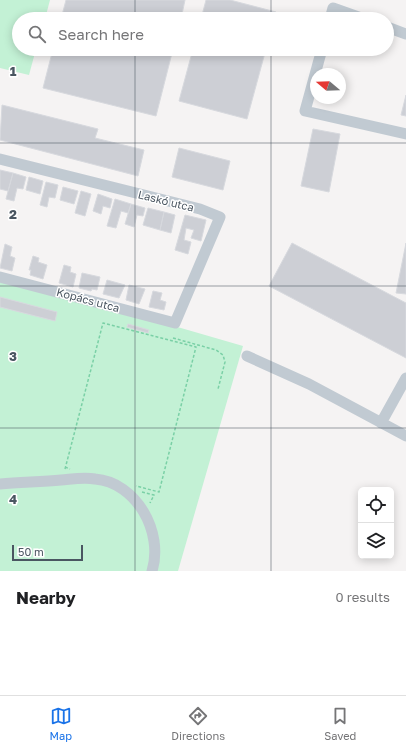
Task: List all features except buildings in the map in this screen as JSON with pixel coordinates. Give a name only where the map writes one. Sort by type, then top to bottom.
[{"type":"street","points":[[332,12],[333,8],[344,12]]},
{"type":"street","points":[[394,30],[406,34]]},
{"type":"street","points":[[320,56],[305,111],[406,134]]},
{"type":"street","name":"Laskó utca","points":[[0,159],[200,209],[220,217],[175,328]]},
{"type":"street","name":"Kopács utca","points":[[0,277],[175,328]]},
{"type":"street","points":[[247,356],[309,384],[406,436]]},
{"type":"street","points":[[381,423],[406,378]]},
{"type":"street","points":[[0,484],[97,479],[116,484],[134,500],[146,514],[154,533],[155,558],[152,571]]},
{"type":"path","points":[[63,480],[103,323],[196,347],[159,492],[130,484]]},
{"type":"path","points":[[173,341],[175,328]]},
{"type":"path","points":[[173,338],[216,350],[223,355],[225,362],[218,389]]},
{"type":"path","points":[[66,467],[73,469]]},
{"type":"green space","points":[[0,0],[50,0],[47,12],[12,12],[12,56],[34,56],[29,75],[0,68]]},
{"type":"green space","points":[[0,282],[181,328],[243,346],[178,571],[0,571]]}]
